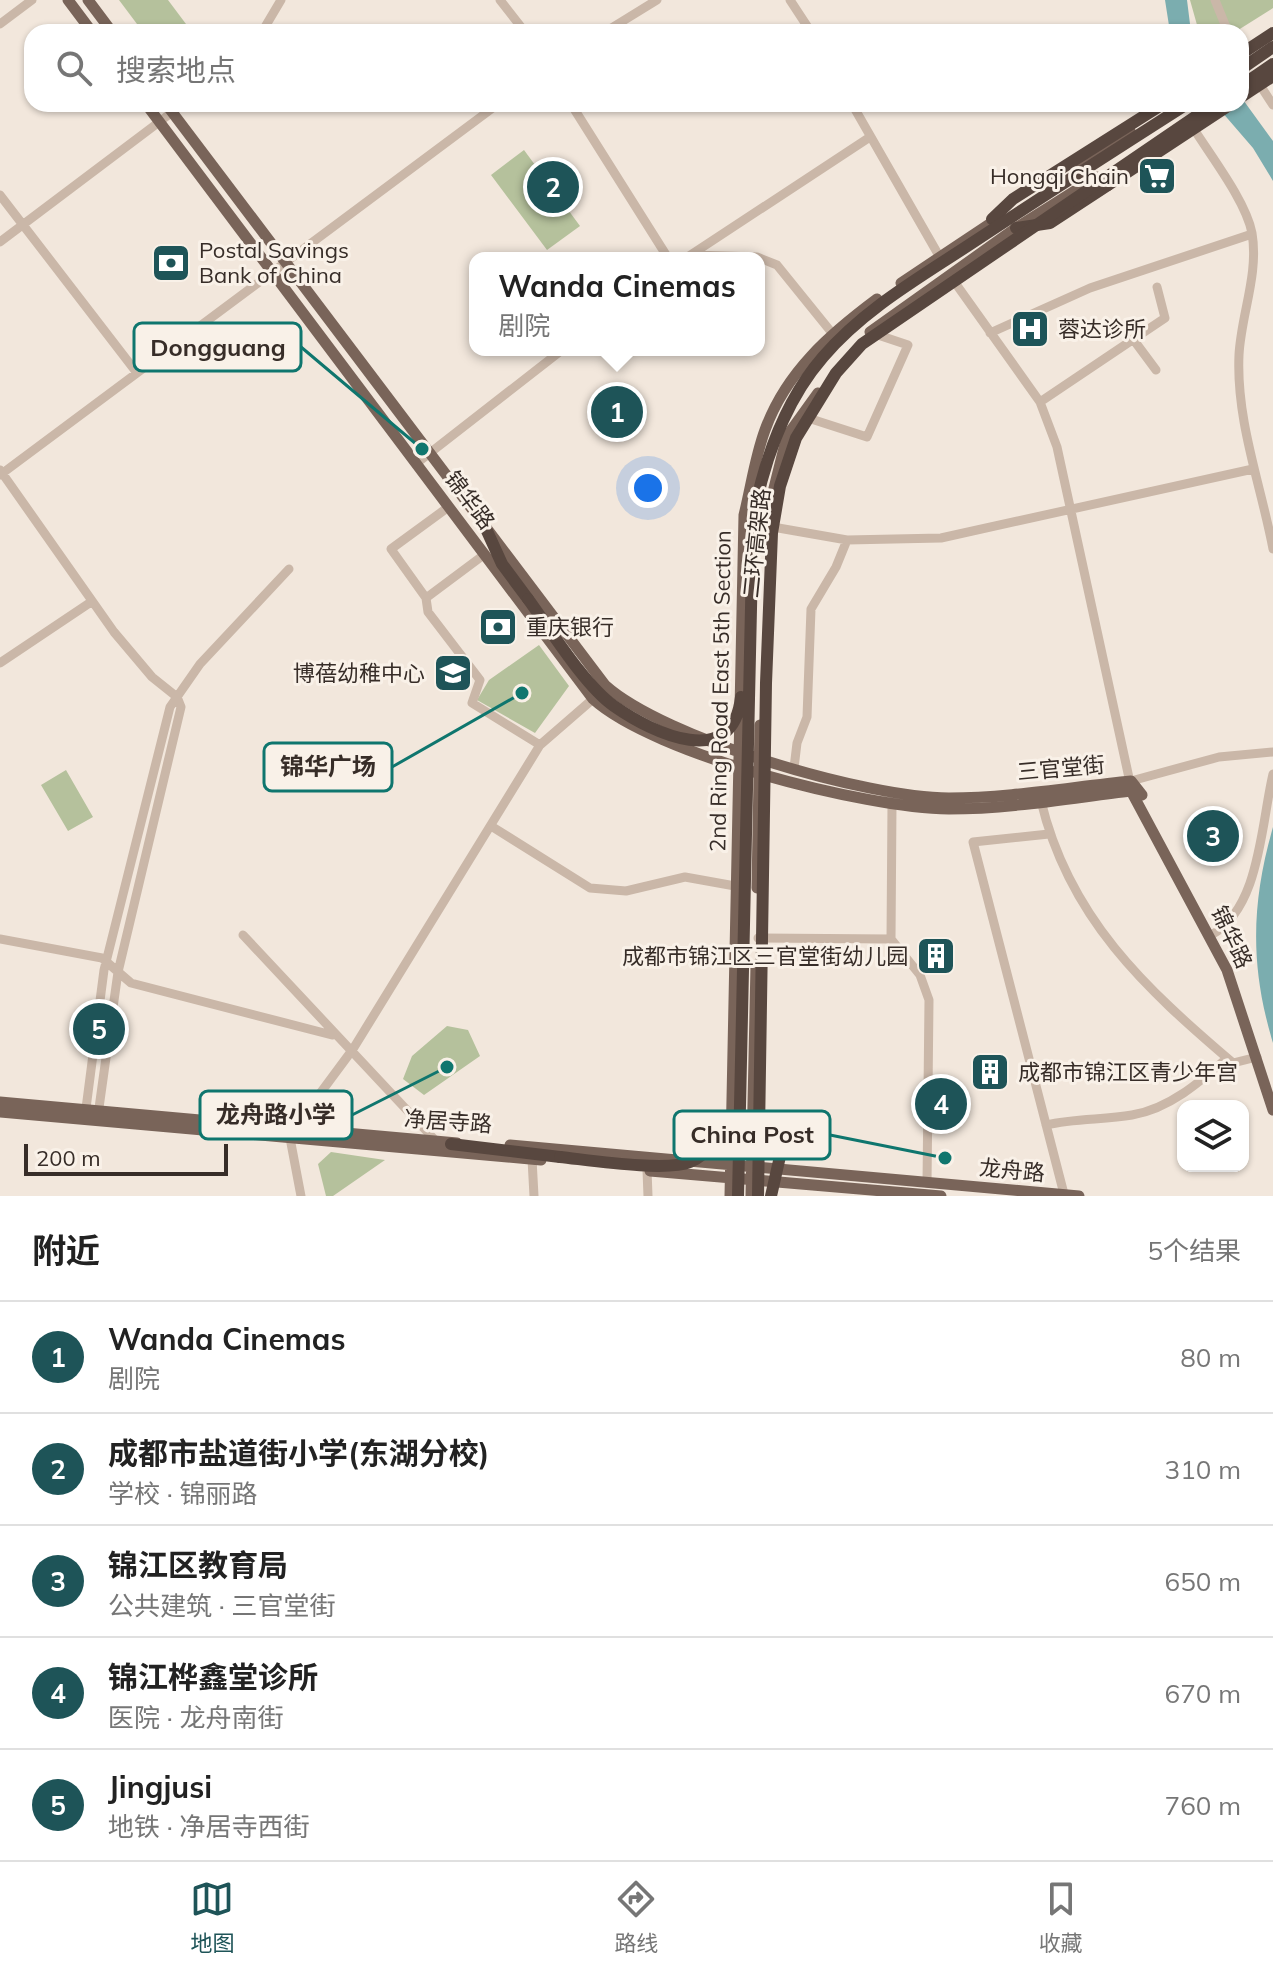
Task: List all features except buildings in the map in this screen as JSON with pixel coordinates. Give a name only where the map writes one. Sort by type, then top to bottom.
[{"type":"highway","points":[[1249,53],[1273,36]]},
{"type":"highway","points":[[1249,56],[1273,47]]},
{"type":"highway","points":[[1249,86],[1273,67]]},
{"type":"highway","points":[[1249,88],[1273,76]]},
{"type":"highway","points":[[992,219],[1013,199],[1151,112]]},
{"type":"highway","name":"二环高架路","points":[[738,1196],[750,578],[753,518],[761,476],[775,439],[796,395],[845,332],[874,307],[1175,112]]},
{"type":"highway","name":"二环高架路","points":[[758,1196],[766,683],[772,548],[780,486],[796,438],[836,373],[862,344],[1207,112]]},
{"type":"highway","points":[[1016,228],[1050,223],[1219,112]]},
{"type":"highway","points":[[487,531],[502,564],[613,706],[671,735],[706,742],[720,738],[737,718],[744,609],[750,578]]},
{"type":"highway","points":[[451,1144],[560,1157],[678,1165],[699,1157],[734,1126],[751,1123],[772,1135],[781,1152],[781,1164],[771,1196]]},
{"type":"main road","points":[[68,0],[86,24]]},
{"type":"main road","points":[[88,0],[106,24]]},
{"type":"main road","points":[[1249,86],[1273,67]]},
{"type":"main road","name":"锦华路","points":[[152,112],[593,699],[611,715],[653,737],[758,773]]},
{"type":"main road","name":"锦华路","points":[[172,112],[605,685],[624,702],[758,758]]},
{"type":"main road","name":"2nd Ring Road East 5th Section","points":[[730,1196],[744,515],[765,429],[791,377],[832,333],[992,219],[1010,213],[1158,112]]},
{"type":"main road","name":"2nd Ring Road East 5th Section","points":[[751,1196],[758,758],[767,526],[787,436],[840,360],[870,332],[1016,228],[1168,133],[1190,124],[1207,112]]},
{"type":"main road","name":"三官堂街","points":[[758,758],[892,794],[949,798],[1131,786]]},
{"type":"main road","name":"三官堂街","points":[[758,773],[892,804],[950,809],[1041,801],[1131,786]]},
{"type":"main road","name":"锦华路","points":[[1131,786],[1214,934],[1273,1110]]},
{"type":"main road","points":[[1214,934],[1244,995],[1273,1086]]},
{"type":"main road","name":"净居寺路","points":[[0,1102],[92,1115],[647,1170],[750,1172]]},
{"type":"main road","name":"净居寺路","points":[[0,1112],[92,1115]]},
{"type":"main road","name":"净居寺路","points":[[292,1135],[351,1131],[434,1139],[451,1144],[469,1142],[730,1171]]},
{"type":"main road","points":[[750,1172],[939,1196]]},
{"type":"main road","name":"龙舟路","points":[[750,1172],[1079,1196]]},
{"type":"street","points":[[0,24],[32,0]]},
{"type":"street","points":[[267,24],[281,0]]},
{"type":"street","points":[[500,0],[519,24]]},
{"type":"street","points":[[618,24],[657,0]]},
{"type":"street","points":[[790,0],[806,24]]},
{"type":"street","points":[[1215,0],[1225,24]]},
{"type":"street","points":[[1249,69],[1273,105]]},
{"type":"street","points":[[0,242],[159,121],[166,112]]},
{"type":"street","points":[[92,1115],[118,972],[181,707],[177,697],[152,677],[91,602],[1,473],[487,112]]},
{"type":"street","points":[[576,112],[664,252]]},
{"type":"street","points":[[856,112],[951,276],[1040,402],[1057,447],[1074,510],[1131,786],[1219,757],[1273,752]]},
{"type":"street","points":[[1190,124],[1246,216],[1252,234],[1252,276],[1239,356],[1253,469],[1273,549]]},
{"type":"street","points":[[695,252],[870,137]]},
{"type":"street","points":[[0,195],[137,373]]},
{"type":"street","points":[[990,333],[1090,288],[1252,234]]},
{"type":"street","points":[[765,260],[777,265],[832,333]]},
{"type":"street","points":[[1040,402],[1165,318],[1157,287]]},
{"type":"street","points":[[801,416],[867,437],[908,345],[870,332]]},
{"type":"street","points":[[1133,339],[1156,370]]},
{"type":"street","points":[[417,463],[554,356]]},
{"type":"street","points":[[767,526],[847,540],[941,538],[1253,469]]},
{"type":"street","points":[[447,508],[391,549],[426,598],[428,612],[480,680],[472,703],[540,745]]},
{"type":"street","points":[[794,768],[797,743],[807,717],[811,609],[836,567],[847,540]]},
{"type":"street","points":[[426,598],[485,554]]},
{"type":"street","points":[[92,1115],[106,962],[170,707],[208,654],[289,569]]},
{"type":"street","points":[[0,663],[91,602]]},
{"type":"street","points":[[301,1196],[292,1135],[353,1049],[540,745],[593,699]]},
{"type":"street","points":[[1214,934],[1245,902],[1273,774]]},
{"type":"street","points":[[1041,801],[1049,834],[1070,884],[1112,945],[1161,1002],[1233,1063],[1257,1057]]},
{"type":"street","points":[[892,804],[891,939],[920,975],[929,1000],[927,1183]]},
{"type":"street","points":[[491,826],[590,888],[626,891],[685,877],[735,886]]},
{"type":"street","points":[[1049,834],[973,842],[1064,1194]]},
{"type":"street","points":[[243,935],[332,1035],[353,1049],[434,1139]]},
{"type":"street","points":[[757,938],[891,939]]},
{"type":"street","points":[[0,939],[102,958],[131,983],[332,1035]]},
{"type":"street","points":[[1046,1125],[1072,1119],[1135,1115],[1190,1090],[1227,1058]]},
{"type":"street","points":[[532,1159],[534,1196]]},
{"type":"street","points":[[647,1170],[648,1196]]},
{"type":"green space","points":[[119,0],[168,0],[186,24],[137,24]]},
{"type":"green space","points":[[1190,0],[1273,0],[1273,8],[1248,24],[1197,24]]},
{"type":"green space","points":[[524,150],[580,226],[547,250],[491,175]]},
{"type":"green space","points":[[539,645],[569,686],[535,733],[477,700],[489,680]]},
{"type":"green space","points":[[66,770],[93,817],[68,831],[41,785]]},
{"type":"green space","points":[[447,1026],[468,1030],[480,1056],[424,1095],[403,1079],[412,1056]]},
{"type":"green space","points":[[331,1152],[385,1160],[333,1196],[326,1196],[318,1164]]},
{"type":"water","points":[[1165,0],[1187,0],[1190,24],[1169,24]]},
{"type":"water","points":[[1249,108],[1273,141],[1273,181],[1253,148],[1222,112],[1249,112]]},
{"type":"water","points":[[1273,827],[1273,1043],[1260,988],[1256,935],[1260,883]]},
{"type":"place","name":"Hongqi Chain","points":[[1157,176]]},
{"type":"place","name":"成都市盐道街小学(东湖分校)","points":[[553,187]]},
{"type":"place","name":"Postal Savings Bank of China","points":[[171,263]]},
{"type":"place","name":"蓉达诊所","points":[[1030,329]]},
{"type":"place","name":"Wanda Cinemas","points":[[617,412]]},
{"type":"place","name":"Dongguang","points":[[422,449]]},
{"type":"place","name":"重庆银行","points":[[498,627]]},
{"type":"place","name":"博蓓幼稚中心","points":[[453,673]]},
{"type":"place","name":"锦华广场","points":[[522,693]]},
{"type":"place","name":"锦江区教育局","points":[[1213,836]]},
{"type":"place","name":"成都市锦江区三官堂街幼儿园","points":[[936,956]]},
{"type":"place","name":"Jingjusi","points":[[99,1029]]},
{"type":"place","name":"龙舟路小学","points":[[447,1067]]},
{"type":"place","name":"成都市锦江区青少年宫","points":[[990,1072]]},
{"type":"place","name":"锦江桦鑫堂诊所","points":[[941,1104]]},
{"type":"place","name":"China Post","points":[[945,1158]]}]
